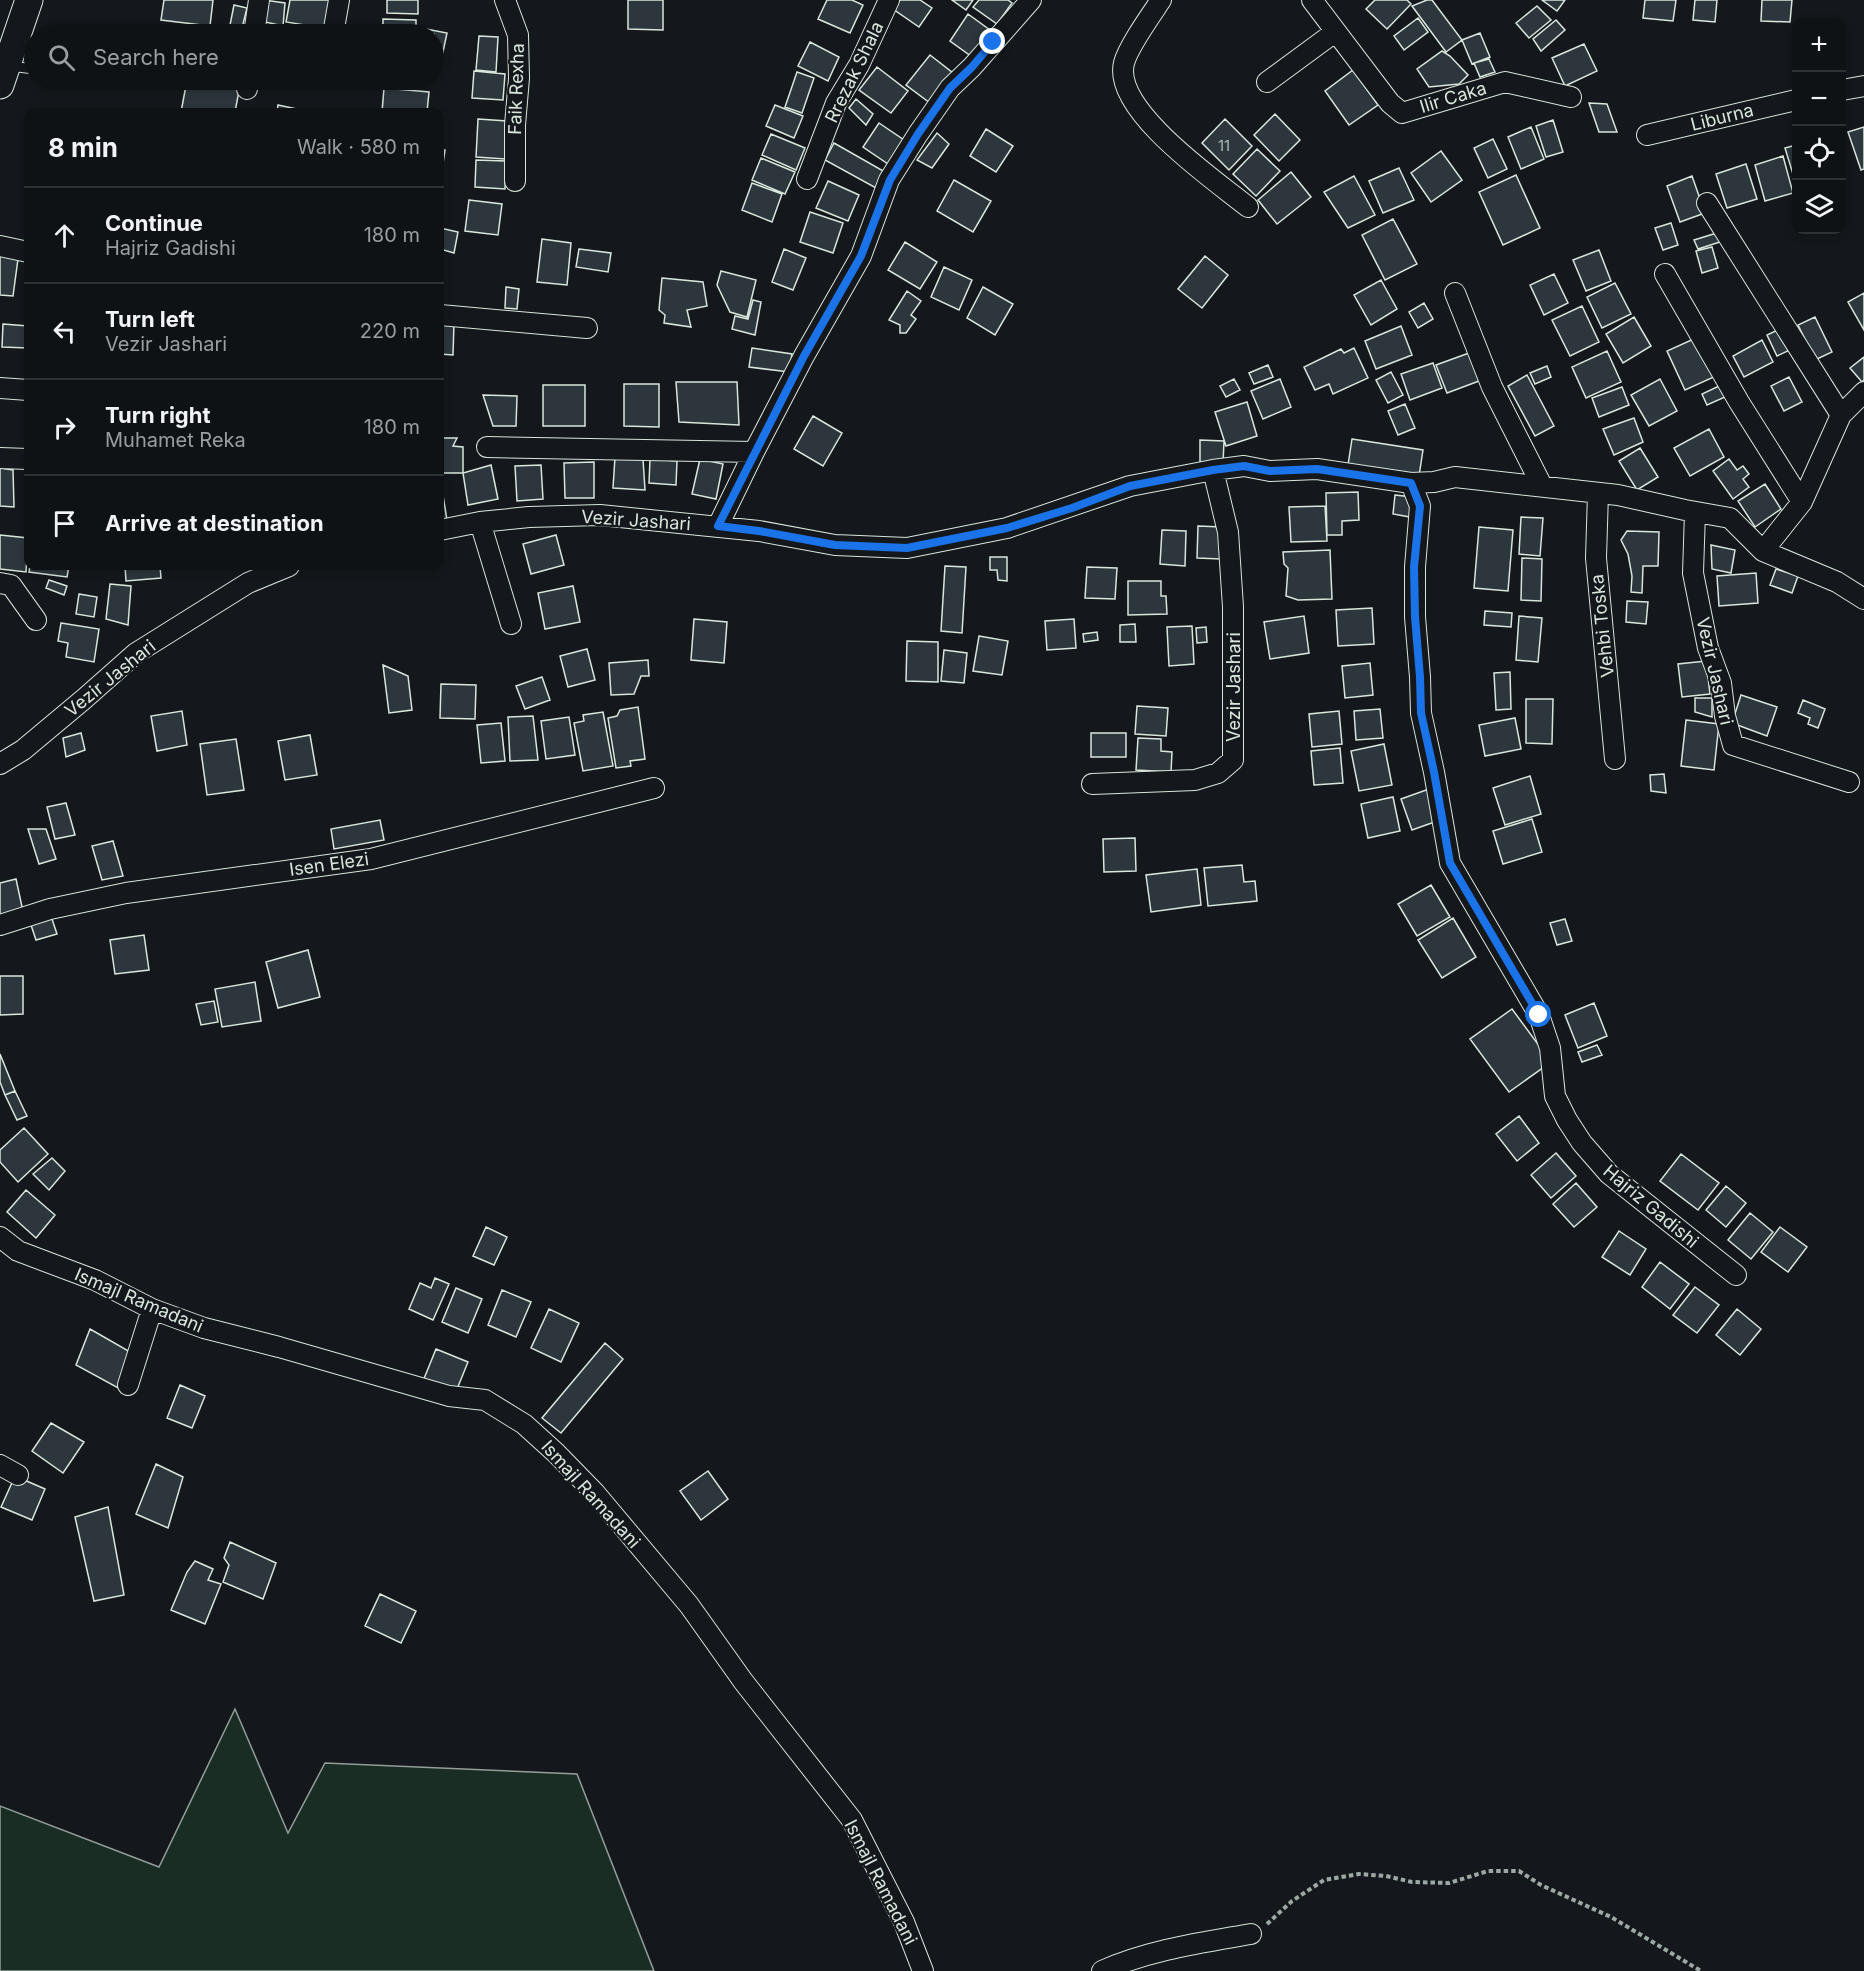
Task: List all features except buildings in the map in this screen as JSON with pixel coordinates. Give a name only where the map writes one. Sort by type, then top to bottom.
[{"type":"street","points":[[4,76],[29,0]]},
{"type":"street","points":[[255,24],[259,0]]},
{"type":"street","points":[[335,24],[339,0]]},
{"type":"street","name":"Faik Rexha","points":[[505,0],[518,35],[519,78],[514,181]]},
{"type":"street","name":"Rrezak Shala","points":[[807,179],[836,103],[859,65],[889,0]]},
{"type":"street","points":[[718,526],[804,356],[861,256],[890,180],[912,143],[950,88],[972,67],[1031,0]]},
{"type":"street","points":[[1161,0],[1143,26],[1124,63],[1124,82],[1133,100],[1161,137],[1248,207]]},
{"type":"street","name":"Ilir Caka","points":[[1321,2],[1335,32],[1390,103],[1402,113],[1504,82],[1571,97]]},
{"type":"street","points":[[1267,82],[1335,32]]},
{"type":"street","points":[[1846,89],[1864,86]]},
{"type":"street","name":"Liburna","points":[[1647,135],[1792,101]]},
{"type":"street","points":[[1707,203],[1841,415]]},
{"type":"street","points":[[0,246],[24,251]]},
{"type":"street","points":[[1665,274],[1739,402],[1802,502]]},
{"type":"street","points":[[1455,293],[1492,387],[1542,486]]},
{"type":"street","points":[[444,315],[587,328]]},
{"type":"street","points":[[0,388],[24,390]]},
{"type":"street","points":[[1864,392],[1841,415],[1802,502],[1763,551],[1837,582],[1864,599]]},
{"type":"street","points":[[487,447],[754,453]]},
{"type":"street","points":[[0,458],[24,459]]},
{"type":"street","name":"Vezir Jashari","points":[[444,529],[480,522],[529,517],[600,515],[759,531],[835,545],[907,548],[1007,528],[1072,508],[1130,486],[1244,466],[1270,471],[1317,469],[1411,483],[1434,482],[1455,477],[1618,495],[1730,518],[1763,551]]},
{"type":"street","name":"Vezir Jashari","points":[[1092,784],[1195,780],[1218,772],[1233,760],[1233,607],[1228,532],[1213,470]]},
{"type":"street","name":"Hajriz Gadishi","points":[[1411,483],[1420,506],[1414,567],[1421,713],[1450,863],[1539,1015],[1550,1048],[1551,1072],[1556,1096],[1567,1120],[1582,1143],[1609,1174],[1736,1275]]},
{"type":"street","name":"Vehbi Toska","points":[[1598,493],[1596,558],[1615,759]]},
{"type":"street","name":"Vezir Jashari","points":[[1695,512],[1693,573],[1708,648],[1721,683],[1725,716],[1733,745],[1849,782]]},
{"type":"street","points":[[480,522],[511,624]]},
{"type":"street","name":"Vezir Jashari","points":[[0,764],[40,735],[136,653],[248,583],[279,570]]},
{"type":"street","points":[[0,583],[11,585],[36,620]]},
{"type":"street","name":"Isen Elezi","points":[[0,925],[51,909],[126,893],[371,859],[654,788]]},
{"type":"street","name":"Ismajl Ramadani","points":[[0,1237],[18,1251],[95,1280],[152,1309],[204,1328],[279,1347],[448,1396],[485,1400],[524,1424],[596,1493],[689,1605],[743,1681],[852,1820],[904,1922],[923,1971]]},
{"type":"street","points":[[128,1385],[152,1309]]},
{"type":"street","points":[[0,1465],[18,1475]]},
{"type":"street","points":[[1101,1971],[1124,1961],[1185,1945],[1251,1934]]},
{"type":"lane","points":[[4,76],[24,71]]},
{"type":"path","points":[[1251,1934],[1271,1922],[1292,1901],[1324,1880],[1359,1874],[1386,1876],[1412,1882],[1449,1883],[1488,1871],[1519,1871],[1541,1885],[1611,1917],[1701,1971]]},
{"type":"green space","points":[[235,1709],[288,1833],[325,1763],[577,1774],[654,1971],[0,1971],[0,1806],[159,1867]]},
{"type":"route","points":[[993,42],[950,88],[890,180],[861,256],[804,356],[718,526],[835,545],[907,548],[1007,528],[1072,508],[1130,486],[1244,466],[1270,471],[1317,469],[1411,483],[1420,506],[1414,567],[1421,713],[1450,863],[1539,1015]]}]
